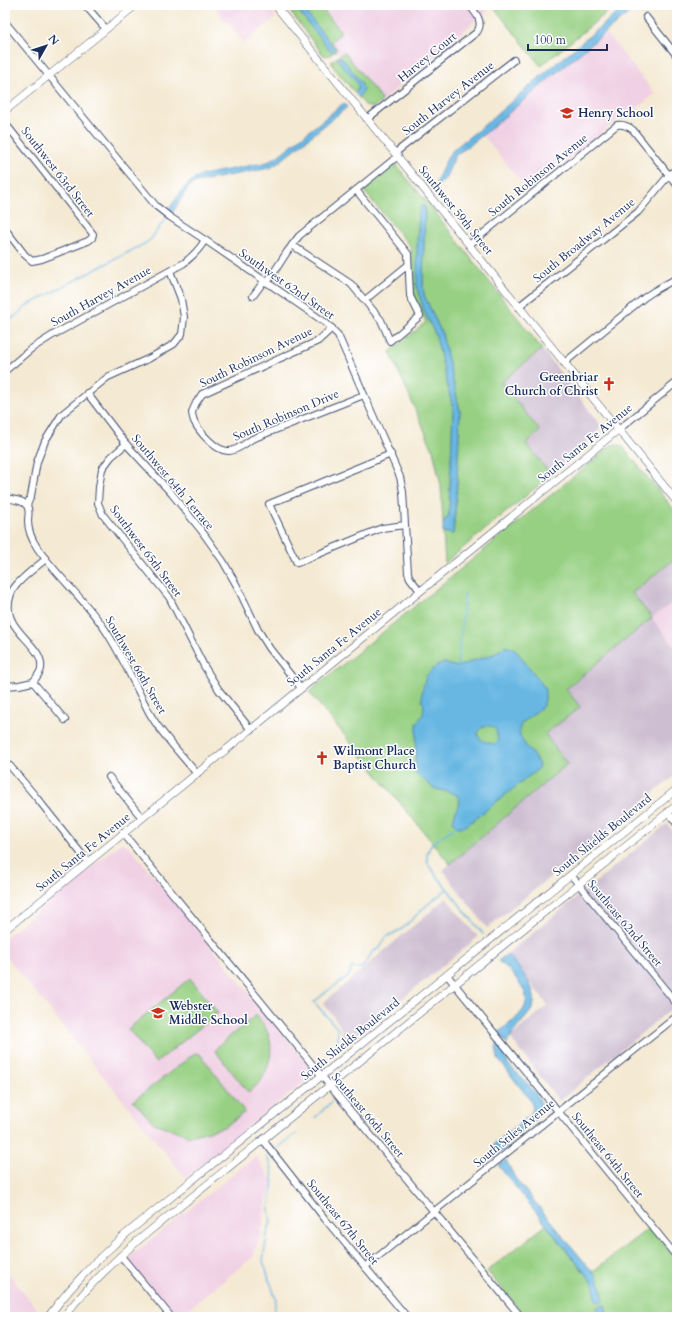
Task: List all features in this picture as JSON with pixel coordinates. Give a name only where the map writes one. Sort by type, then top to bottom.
[{"type":"main road","points":[[5,111],[136,5]]},
{"type":"main road","name":"Southwest 59th Street","points":[[275,5],[677,502]]},
{"type":"main road","name":"South Santa Fe Avenue","points":[[5,930],[618,430]]},
{"type":"main road","name":"South Shields Boulevard","points":[[48,1317],[83,1275],[112,1246],[677,789]]},
{"type":"main road","name":"South Shields Boulevard","points":[[63,1317],[91,1284],[121,1256],[677,805]]},
{"type":"street","points":[[85,5],[106,29]]},
{"type":"street","name":"Harvey Court","points":[[367,118],[477,32],[480,28],[478,16],[469,5]]},
{"type":"street","points":[[646,17],[677,56]]},
{"type":"street","name":"Southwest 62nd Street","points":[[5,22],[156,206],[332,328],[341,341],[397,469],[402,484],[408,574],[420,591]]},
{"type":"street","name":"South Harvey Avenue","points":[[253,296],[266,282],[300,236],[514,60]]},
{"type":"street","name":"Southwest 63rd Street","points":[[5,123],[93,234],[92,238],[88,241],[42,259],[32,261],[25,255],[5,229]]},
{"type":"street","name":"South Robinson Avenue","points":[[469,245],[612,129],[622,124],[633,130],[669,175]]},
{"type":"street","name":"South Broadway Avenue","points":[[518,307],[638,212],[669,175],[677,169]]},
{"type":"street","points":[[669,175],[677,185]]},
{"type":"street","points":[[292,245],[351,284],[381,320],[390,341],[420,316],[410,296],[408,254],[356,190]]},
{"type":"street","name":"South Harvey Avenue","points":[[5,371],[30,349],[59,331],[170,271],[194,255],[205,240]]},
{"type":"street","points":[[365,300],[408,265]]},
{"type":"street","points":[[5,498],[27,505],[31,496],[37,462],[45,441],[62,414],[108,377],[150,358],[174,344],[182,334],[184,317],[182,298],[170,271]]},
{"type":"street","points":[[564,363],[645,297],[677,278]]},
{"type":"street","name":"South Robinson Avenue","points":[[200,430],[194,422],[192,412],[196,402],[202,394],[318,341],[332,328]]},
{"type":"street","name":"South Santa Fe Avenue","points":[[618,430],[677,382]]},
{"type":"street","name":"Southwest 64th Terrace","points":[[87,393],[126,444],[172,494],[201,530],[223,561],[258,630],[270,649],[301,688]]},
{"type":"street","name":"South Robinson Drive","points":[[200,430],[219,449],[230,451],[252,439],[364,395]]},
{"type":"street","name":"Southwest 65th Street","points":[[126,444],[111,457],[102,469],[98,503],[103,515],[169,597],[204,666],[219,690],[251,730]]},
{"type":"street","points":[[391,454],[269,504],[297,563],[382,528],[405,525]]},
{"type":"street","name":"Southwest 66th Street","points":[[27,505],[29,511],[28,522],[30,533],[35,545],[105,630],[115,645],[150,715],[197,774]]},
{"type":"street","points":[[5,686],[33,682],[41,669],[41,660],[38,654],[14,626],[9,617],[8,607],[10,596],[14,588],[22,579],[46,559]]},
{"type":"street","points":[[33,682],[65,720]]},
{"type":"street","points":[[5,764],[10,766],[88,862]]},
{"type":"street","points":[[109,777],[142,818]]},
{"type":"street","points":[[668,812],[677,824]]},
{"type":"street","name":"Southeast 66th Street","points":[[123,833],[520,1317]]},
{"type":"street","name":"Southeast 62nd Street","points":[[571,875],[677,1004]]},
{"type":"street","name":"Southeast 64th Street","points":[[447,975],[677,1256]]},
{"type":"street","name":"South Stiles Avenue","points":[[365,1267],[677,1016]]},
{"type":"street","name":"Southeast 67th Street","points":[[263,1140],[407,1317]]},
{"type":"street","points":[[121,1256],[171,1317]]},
{"type":"shaded area","points":[[213,5],[266,5],[276,17],[244,43]]},
{"type":"shaded area","points":[[300,5],[484,5],[488,10],[377,105]]},
{"type":"shaded area","name":"Henry School","points":[[606,33],[655,94],[629,114],[627,112],[529,192],[483,135],[557,72]]},
{"type":"shaded area","points":[[542,349],[600,426],[598,431],[551,475],[526,443],[540,431],[501,382]]},
{"type":"shaded area","points":[[677,557],[677,599],[652,618],[632,593]]},
{"type":"shaded area","points":[[677,599],[677,650],[652,618]]},
{"type":"shaded area","points":[[652,618],[677,650],[677,774],[487,928],[443,870],[566,764],[545,734],[580,707],[566,689]]},
{"type":"shaded area","points":[[667,824],[677,836],[677,1004],[559,1101],[510,1037],[548,1005],[507,954]]},
{"type":"shaded area","name":"Webster Middle School","points":[[121,843],[128,845],[312,1070],[312,1075],[309,1078],[186,1178],[5,955],[5,938]]},
{"type":"shaded area","points":[[446,898],[478,937],[345,1045],[340,1025],[323,1003]]},
{"type":"shaded area","points":[[256,1156],[273,1182],[264,1210],[263,1225],[254,1256],[178,1317],[176,1317],[130,1263],[131,1256]]},
{"type":"shaded area","points":[[5,1269],[40,1313],[37,1317],[5,1317]]},
{"type":"green space","points":[[294,5],[319,5],[340,30],[340,34],[331,41],[337,49],[332,54],[326,56],[323,55],[289,10]]},
{"type":"green space","points":[[492,5],[616,5],[541,66]]},
{"type":"green space","points":[[345,53],[380,97],[382,101],[376,106],[370,107],[365,105],[335,69],[332,61]]},
{"type":"green space","points":[[396,165],[431,207],[542,349],[501,382],[540,431],[526,443],[551,475],[445,563],[443,532],[453,534],[460,411],[442,334],[424,295],[425,207],[417,288],[425,313],[436,336],[453,409],[449,515],[443,523],[441,486],[433,450],[390,352],[426,322],[414,296],[411,247],[364,191]]},
{"type":"green space","points":[[616,444],[622,446],[677,513],[677,557],[632,593],[652,618],[566,689],[580,707],[545,734],[567,764],[450,864],[309,692],[612,445]]},
{"type":"green space","points":[[190,978],[218,1013],[156,1063],[128,1029]]},
{"type":"green space","points":[[256,1015],[268,1034],[271,1048],[269,1062],[264,1076],[259,1083],[248,1092],[215,1051],[218,1046]]},
{"type":"green space","points":[[195,1053],[200,1054],[245,1112],[224,1127],[190,1136],[154,1123],[133,1101]]},
{"type":"green space","points":[[546,1225],[587,1276],[650,1227],[677,1260],[677,1317],[526,1317],[487,1271]]},
{"type":"water","points":[[627,5],[642,5],[635,8],[483,135],[455,156],[445,179],[437,187],[435,185],[448,156],[455,148]]},
{"type":"water","points":[[301,6],[335,49],[331,52],[297,9]]},
{"type":"water","points":[[339,57],[342,58],[362,84],[363,91],[359,97],[355,93],[358,89],[358,84],[337,59]]},
{"type":"water","points":[[344,103],[347,107],[270,168],[196,182],[189,186],[173,212],[169,209],[183,189],[196,178],[202,175],[268,162],[278,156]]},
{"type":"water","points":[[421,206],[425,206],[424,295],[442,334],[460,411],[453,534],[443,532],[443,523],[449,515],[453,409],[436,336],[425,313],[417,288],[417,246],[419,213]]},
{"type":"water","points":[[505,646],[515,649],[545,688],[545,700],[543,706],[521,724],[520,730],[522,740],[539,765],[537,770],[466,826],[458,827],[453,823],[460,800],[456,794],[433,788],[415,772],[417,723],[423,715],[424,705],[422,701],[422,691],[426,676],[436,666],[444,663],[457,667],[494,654]],"holes":[[[484,726],[492,726],[496,730],[498,741],[495,744],[483,741],[478,736],[478,733]]]},
{"type":"water","points":[[507,954],[528,980],[534,996],[534,1004],[531,1011],[509,1039],[507,1044],[499,1032],[513,1021],[523,1010],[526,1004],[526,997],[524,990],[516,978],[498,961]]},
{"type":"water","points":[[498,1042],[506,1052],[508,1064],[526,1082],[538,1097],[541,1107],[532,1123],[512,1139],[504,1150],[493,1158],[493,1148],[495,1143],[530,1115],[533,1109],[531,1101],[498,1059],[496,1047]]},
{"type":"water","points":[[506,1160],[515,1178],[596,1276],[600,1284],[604,1301],[597,1302],[593,1283],[498,1165]]},
{"type":"water","points":[[605,1305],[608,1317],[601,1317],[597,1307]]},
{"type":"waterway","points":[[641,5],[645,15]]},
{"type":"waterway","points":[[5,325],[28,305],[144,244],[151,239],[166,218]]},
{"type":"waterway","points":[[457,669],[465,593]]},
{"type":"waterway","points":[[457,826],[434,842],[430,847],[427,859],[429,866],[483,934]]},
{"type":"waterway","points":[[336,1052],[338,1029],[314,1002],[349,976],[351,968],[362,968],[372,952],[380,948],[386,937],[402,929],[427,905],[447,889]]},
{"type":"waterway","points":[[315,1118],[332,1101]]},
{"type":"waterway","points":[[275,1150],[296,1134]]},
{"type":"waterway","points":[[269,1155],[267,1157],[271,1166],[273,1178],[269,1209],[271,1221],[263,1261],[276,1299],[273,1317]]},
{"type":"place","name":"Henry School","points":[[567,113]]},
{"type":"place","name":"Greenbriar Church of Christ","points":[[609,384]]},
{"type":"place","name":"Wilmont Place Baptist Church","points":[[322,758]]},
{"type":"place","name":"Webster Middle School","points":[[158,1013]]}]
